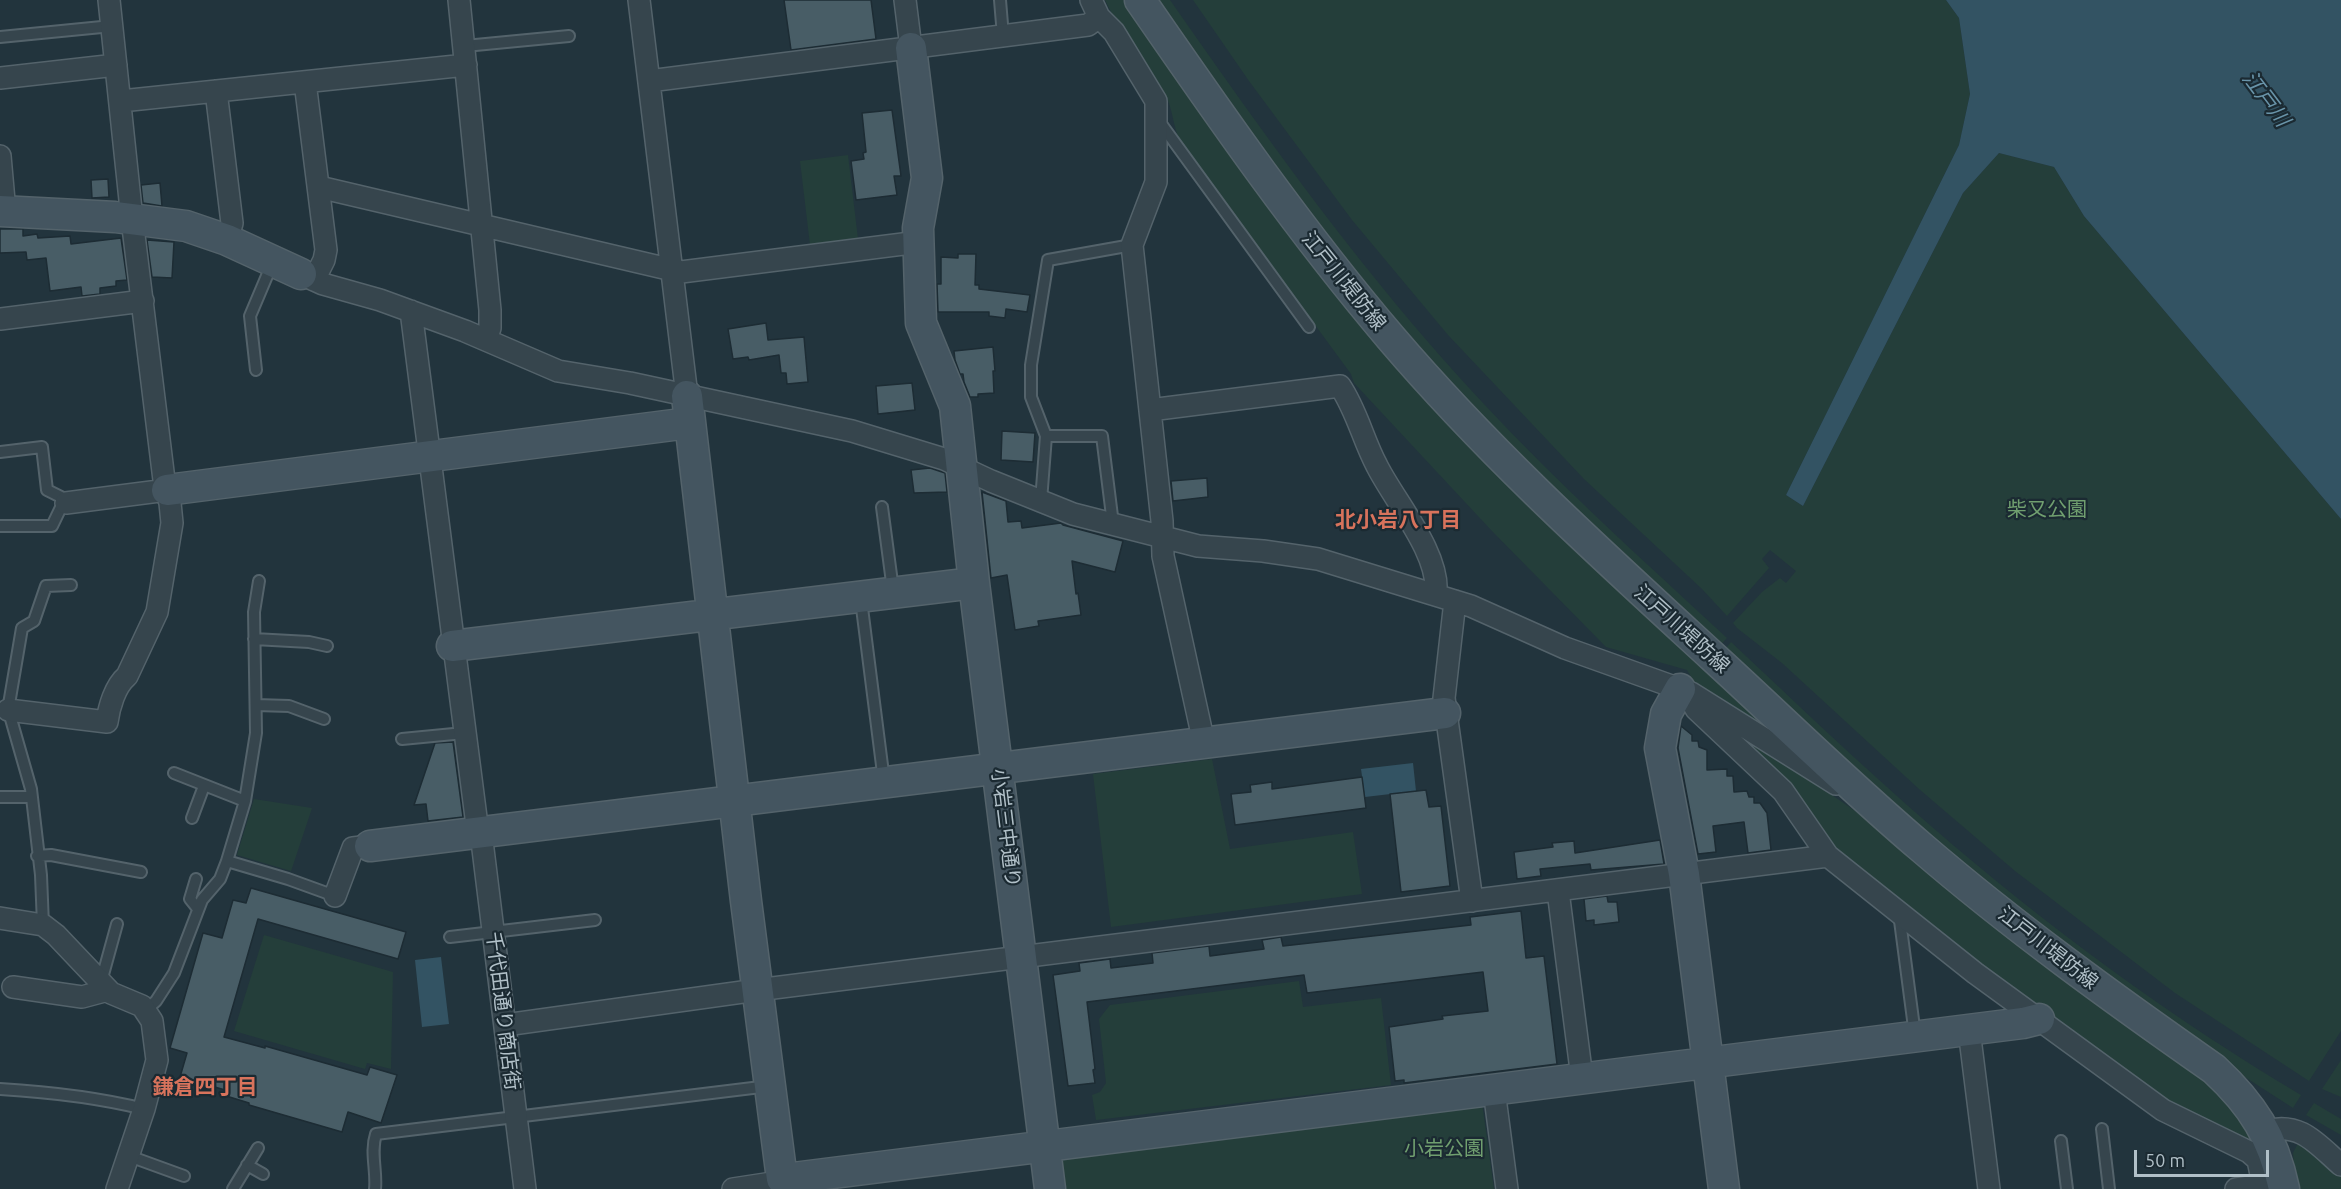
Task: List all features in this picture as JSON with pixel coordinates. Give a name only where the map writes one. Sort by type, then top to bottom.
[{"type":"street","points":[[6,709],[107,722],[108,711],[121,681],[127,676],[157,612],[172,524],[164,480],[132,219],[109,0]]},
{"type":"street","points":[[459,0],[490,310],[490,328],[486,339]]},
{"type":"street","points":[[639,0],[757,990],[782,1179],[785,1183]]},
{"type":"street","points":[[905,0],[911,48]]},
{"type":"street","name":"江戸川堤防線","points":[[1140,0],[1274,192],[1351,291],[1454,409],[1519,476],[1613,566],[1924,850],[2055,955],[2214,1069],[2243,1098],[2266,1131],[2274,1152],[2271,1188]]},
{"type":"street","points":[[649,81],[1088,25],[1095,8],[1114,32],[1156,101],[1156,182],[1132,245],[1163,556],[1204,743]]},
{"type":"street","name":"小岩三中通り","points":[[911,48],[927,178],[918,228],[921,323],[955,405],[1050,1189]]},
{"type":"street","points":[[121,102],[305,82],[466,56]]},
{"type":"street","points":[[0,78],[116,65]]},
{"type":"street","points":[[305,82],[326,250],[324,260],[308,277]]},
{"type":"street","points":[[216,91],[232,223],[227,240]]},
{"type":"street","points":[[0,156],[2,212],[67,213],[186,226],[227,240],[308,277],[486,339],[558,371],[688,409],[852,431],[944,459],[1073,514],[1198,546],[1263,551],[1318,559],[1446,597],[1575,652],[1683,690],[1705,701],[1796,760],[1873,805]]},
{"type":"street","points":[[319,187],[681,272],[919,242]]},
{"type":"street","points":[[0,319],[143,301]]},
{"type":"street","name":"千代田通り商店街","points":[[411,311],[452,646],[493,932],[525,1189]]},
{"type":"street","points":[[1150,410],[1340,386],[1376,465],[1420,540],[1446,597],[1445,712],[1472,901]]},
{"type":"street","points":[[66,501],[429,458],[688,409]]},
{"type":"street","points":[[452,646],[975,583]]},
{"type":"street","points":[[1683,690],[1696,709],[1783,791],[1828,856],[1975,973],[2163,1110],[2249,1152],[2258,1160],[2271,1188],[2236,1189]]},
{"type":"street","points":[[1683,690],[1666,714],[1660,748],[1684,874],[1724,1189]]},
{"type":"street","points":[[335,896],[353,848],[1445,712]]},
{"type":"street","points":[[505,1025],[757,990],[1828,856]]},
{"type":"street","points":[[1558,891],[1582,1078]]},
{"type":"street","points":[[0,918],[44,925],[104,986],[146,1010],[152,1021],[157,1060],[144,1109],[117,1189]]},
{"type":"street","points":[[7,987],[82,997],[104,986]]},
{"type":"street","points":[[734,1189],[1045,1147],[2023,1023],[2039,1019]]},
{"type":"street","points":[[1969,1030],[1989,1189]]},
{"type":"street","points":[[1494,1090],[1507,1189]]},
{"type":"street","points":[[2266,1131],[2278,1127],[2291,1128],[2307,1137],[2341,1165]]},
{"type":"lane","points":[[1000,0],[1004,36]]},
{"type":"lane","points":[[0,37],[112,26]]},
{"type":"lane","points":[[466,56],[569,36]]},
{"type":"lane","points":[[1157,117],[1309,327]]},
{"type":"lane","points":[[1041,501],[1046,436],[1031,397],[1031,365],[1048,260],[1132,245]]},
{"type":"lane","points":[[256,370],[250,316],[273,261]]},
{"type":"lane","points":[[1046,436],[1102,436],[1113,524]]},
{"type":"lane","points":[[0,452],[42,447],[47,490],[66,501],[52,526],[0,526]]},
{"type":"lane","points":[[882,507],[893,592]]},
{"type":"lane","points":[[146,1010],[156,1001],[174,973],[201,900],[220,879],[245,801],[256,734],[254,612],[260,580]]},
{"type":"lane","points":[[44,925],[29,781],[11,718],[6,709],[22,628],[33,621],[46,586],[70,585]]},
{"type":"lane","points":[[861,596],[885,782]]},
{"type":"lane","points":[[254,639],[309,642],[327,646]]},
{"type":"lane","points":[[256,705],[289,706],[324,719]]},
{"type":"lane","points":[[402,739],[464,733]]},
{"type":"lane","points":[[174,773],[245,801]]},
{"type":"lane","points":[[192,818],[204,786]]},
{"type":"lane","points":[[0,797],[30,797]]},
{"type":"lane","points":[[37,856],[51,855],[141,872]]},
{"type":"lane","points":[[227,861],[335,896]]},
{"type":"lane","points":[[196,879],[190,900],[198,909]]},
{"type":"lane","points":[[1899,913],[1915,1036]]},
{"type":"lane","points":[[450,937],[596,920]]},
{"type":"lane","points":[[104,986],[117,924]]},
{"type":"lane","points":[[375,1189],[373,1144],[376,1134],[769,1086]]},
{"type":"lane","points":[[0,1089],[103,1099],[144,1109]]},
{"type":"lane","points":[[2102,1129],[2109,1189]]},
{"type":"lane","points":[[2061,1141],[2067,1189]]},
{"type":"lane","points":[[233,1189],[258,1148]]},
{"type":"lane","points":[[129,1156],[184,1176]]},
{"type":"lane","points":[[247,1165],[263,1174]]},
{"type":"green space","points":[[1105,0],[1128,0],[1254,183],[1805,756],[1696,685],[1687,670],[1606,647],[1491,530],[1354,383],[1351,374],[1180,141],[1166,96]]},
{"type":"green space","points":[[1152,0],[1170,0],[1319,207],[1439,355],[1541,463],[1727,638],[1717,649],[1565,506],[1369,295]]},
{"type":"green space","name":"柴又公園","points":[[1193,0],[1946,0],[1959,18],[1970,94],[1959,145],[1786,495],[1803,506],[1963,193],[1999,153],[2054,167],[2084,216],[2341,519],[2341,1031],[2309,1081],[2175,993],[2015,871],[1919,789],[1782,663],[1737,628],[1733,623],[1762,592],[1780,578],[1786,583],[1796,571],[1770,550],[1762,559],[1769,568],[1727,616],[1702,589],[1584,479],[1448,335],[1352,220],[1249,81]]},
{"type":"green space","points":[[848,155],[858,239],[810,245],[800,161]]},
{"type":"green space","points":[[1731,642],[1906,804],[2019,899],[2157,1002],[2301,1095],[2293,1108],[2203,1050],[1999,900],[1722,653]]},
{"type":"green space","points":[[1704,708],[1892,836],[2214,1084],[2261,1149],[2168,1107],[2047,1019],[1841,857]]},
{"type":"green space","points":[[1212,759],[1230,849],[1353,832],[1362,894],[1111,927],[1093,774]]},
{"type":"green space","points":[[254,799],[312,808],[291,871],[237,855]]},
{"type":"green space","points":[[264,935],[393,972],[391,1069],[367,1063],[365,1069],[234,1031]]},
{"type":"green space","points":[[1299,981],[1303,1007],[1381,998],[1391,1085],[1096,1120],[1092,1095],[1100,1092],[1106,1083],[1099,1019],[1110,1005]]},
{"type":"green space","points":[[2341,1060],[2341,1097],[2322,1089]]},
{"type":"green space","name":"小岩公園","points":[[1482,1103],[1494,1189],[1065,1189],[1060,1155]]},
{"type":"green space","points":[[2314,1103],[2341,1119],[2341,1135],[2306,1115]]},
{"type":"green space","points":[[2298,1143],[2303,1143],[2341,1175],[2341,1189],[2296,1189],[2293,1153]]},
{"type":"water","name":"江戸川","points":[[1946,0],[2341,0],[2341,519],[2084,216],[2054,167],[1999,153],[1963,193],[1803,506],[1786,495],[1959,145],[1970,94],[1959,18]]},
{"type":"water","points":[[1413,763],[1416,791],[1365,797],[1361,769]]},
{"type":"water","points":[[441,957],[449,1024],[422,1027],[415,960]]},
{"type":"building","points":[[784,0],[871,0],[876,39],[791,50]]},
{"type":"building","points":[[892,110],[901,176],[894,176],[897,195],[856,200],[851,161],[864,159],[863,153],[866,152],[862,113]]},
{"type":"building","points":[[108,179],[109,197],[92,198],[91,180]]},
{"type":"building","points":[[160,183],[162,206],[143,203],[141,185]]},
{"type":"building","points":[[0,229],[23,229],[23,236],[37,234],[38,238],[70,236],[71,244],[121,238],[127,280],[116,281],[116,286],[100,288],[100,294],[82,296],[81,287],[50,291],[46,258],[27,260],[26,252],[0,253]]},
{"type":"building","points":[[147,240],[174,242],[172,278],[152,277]]},
{"type":"building","points":[[958,254],[976,254],[975,285],[979,285],[979,289],[1030,295],[1027,312],[1006,309],[1005,318],[989,316],[989,312],[938,312],[937,284],[941,284],[941,257],[958,258]]},
{"type":"building","points":[[766,323],[768,340],[804,337],[808,382],[787,384],[786,373],[781,373],[779,355],[749,360],[748,357],[733,359],[728,329]]},
{"type":"building","points":[[993,347],[994,393],[970,397],[963,374],[960,374],[955,360],[954,351]]},
{"type":"building","points":[[912,383],[915,410],[878,414],[876,386]]},
{"type":"building","points":[[1002,431],[1035,433],[1033,462],[1001,460]]},
{"type":"building","points":[[930,468],[945,473],[947,492],[914,493],[911,470]]},
{"type":"building","points":[[1207,478],[1208,497],[1173,501],[1171,481]]},
{"type":"building","points":[[982,492],[1006,501],[1008,522],[1021,521],[1022,528],[1061,523],[1123,541],[1115,572],[1072,561],[1081,615],[1038,621],[1039,626],[1015,630],[1007,575],[991,578]]},
{"type":"building","points":[[1681,726],[1692,735],[1692,741],[1698,741],[1699,747],[1707,750],[1707,770],[1727,769],[1727,776],[1733,776],[1734,792],[1747,791],[1749,797],[1754,797],[1754,803],[1760,803],[1767,813],[1771,850],[1748,853],[1744,822],[1713,826],[1716,852],[1698,854],[1678,748]]},
{"type":"building","points":[[453,742],[463,817],[428,821],[426,804],[414,805],[435,743]]},
{"type":"building","points":[[1362,777],[1366,808],[1235,825],[1231,794],[1251,792],[1250,785],[1272,782],[1272,789]]},
{"type":"building","points":[[1426,790],[1429,807],[1441,806],[1450,886],[1401,892],[1390,794]]},
{"type":"building","points":[[1660,840],[1664,864],[1591,870],[1590,864],[1540,869],[1541,876],[1517,879],[1514,852],[1553,847],[1552,843],[1574,841],[1575,853]]},
{"type":"building","points":[[251,888],[406,932],[398,959],[258,919],[224,1037],[265,1048],[265,1046],[367,1075],[370,1067],[397,1075],[381,1123],[348,1112],[342,1132],[249,1105],[249,1103],[223,1095],[225,1090],[180,1077],[187,1053],[170,1048],[203,933],[222,938],[233,900],[246,903]]},
{"type":"building","points":[[1607,896],[1608,902],[1617,902],[1619,922],[1594,925],[1594,920],[1586,921],[1584,899]]},
{"type":"building","points":[[1521,911],[1526,958],[1544,956],[1557,1064],[1404,1083],[1404,1080],[1395,1081],[1389,1027],[1443,1019],[1442,1016],[1488,1011],[1483,972],[1307,993],[1304,975],[1087,1002],[1095,1083],[1068,1086],[1053,975],[1080,971],[1079,963],[1110,959],[1111,968],[1153,963],[1152,953],[1209,946],[1210,956],[1264,949],[1262,940],[1281,937],[1283,946],[1471,925],[1470,917]]},
{"type":"district","name":"北小岩八丁目","points":[[1398,520]]},
{"type":"district","name":"鎌倉四丁目","points":[[205,1087]]}]
